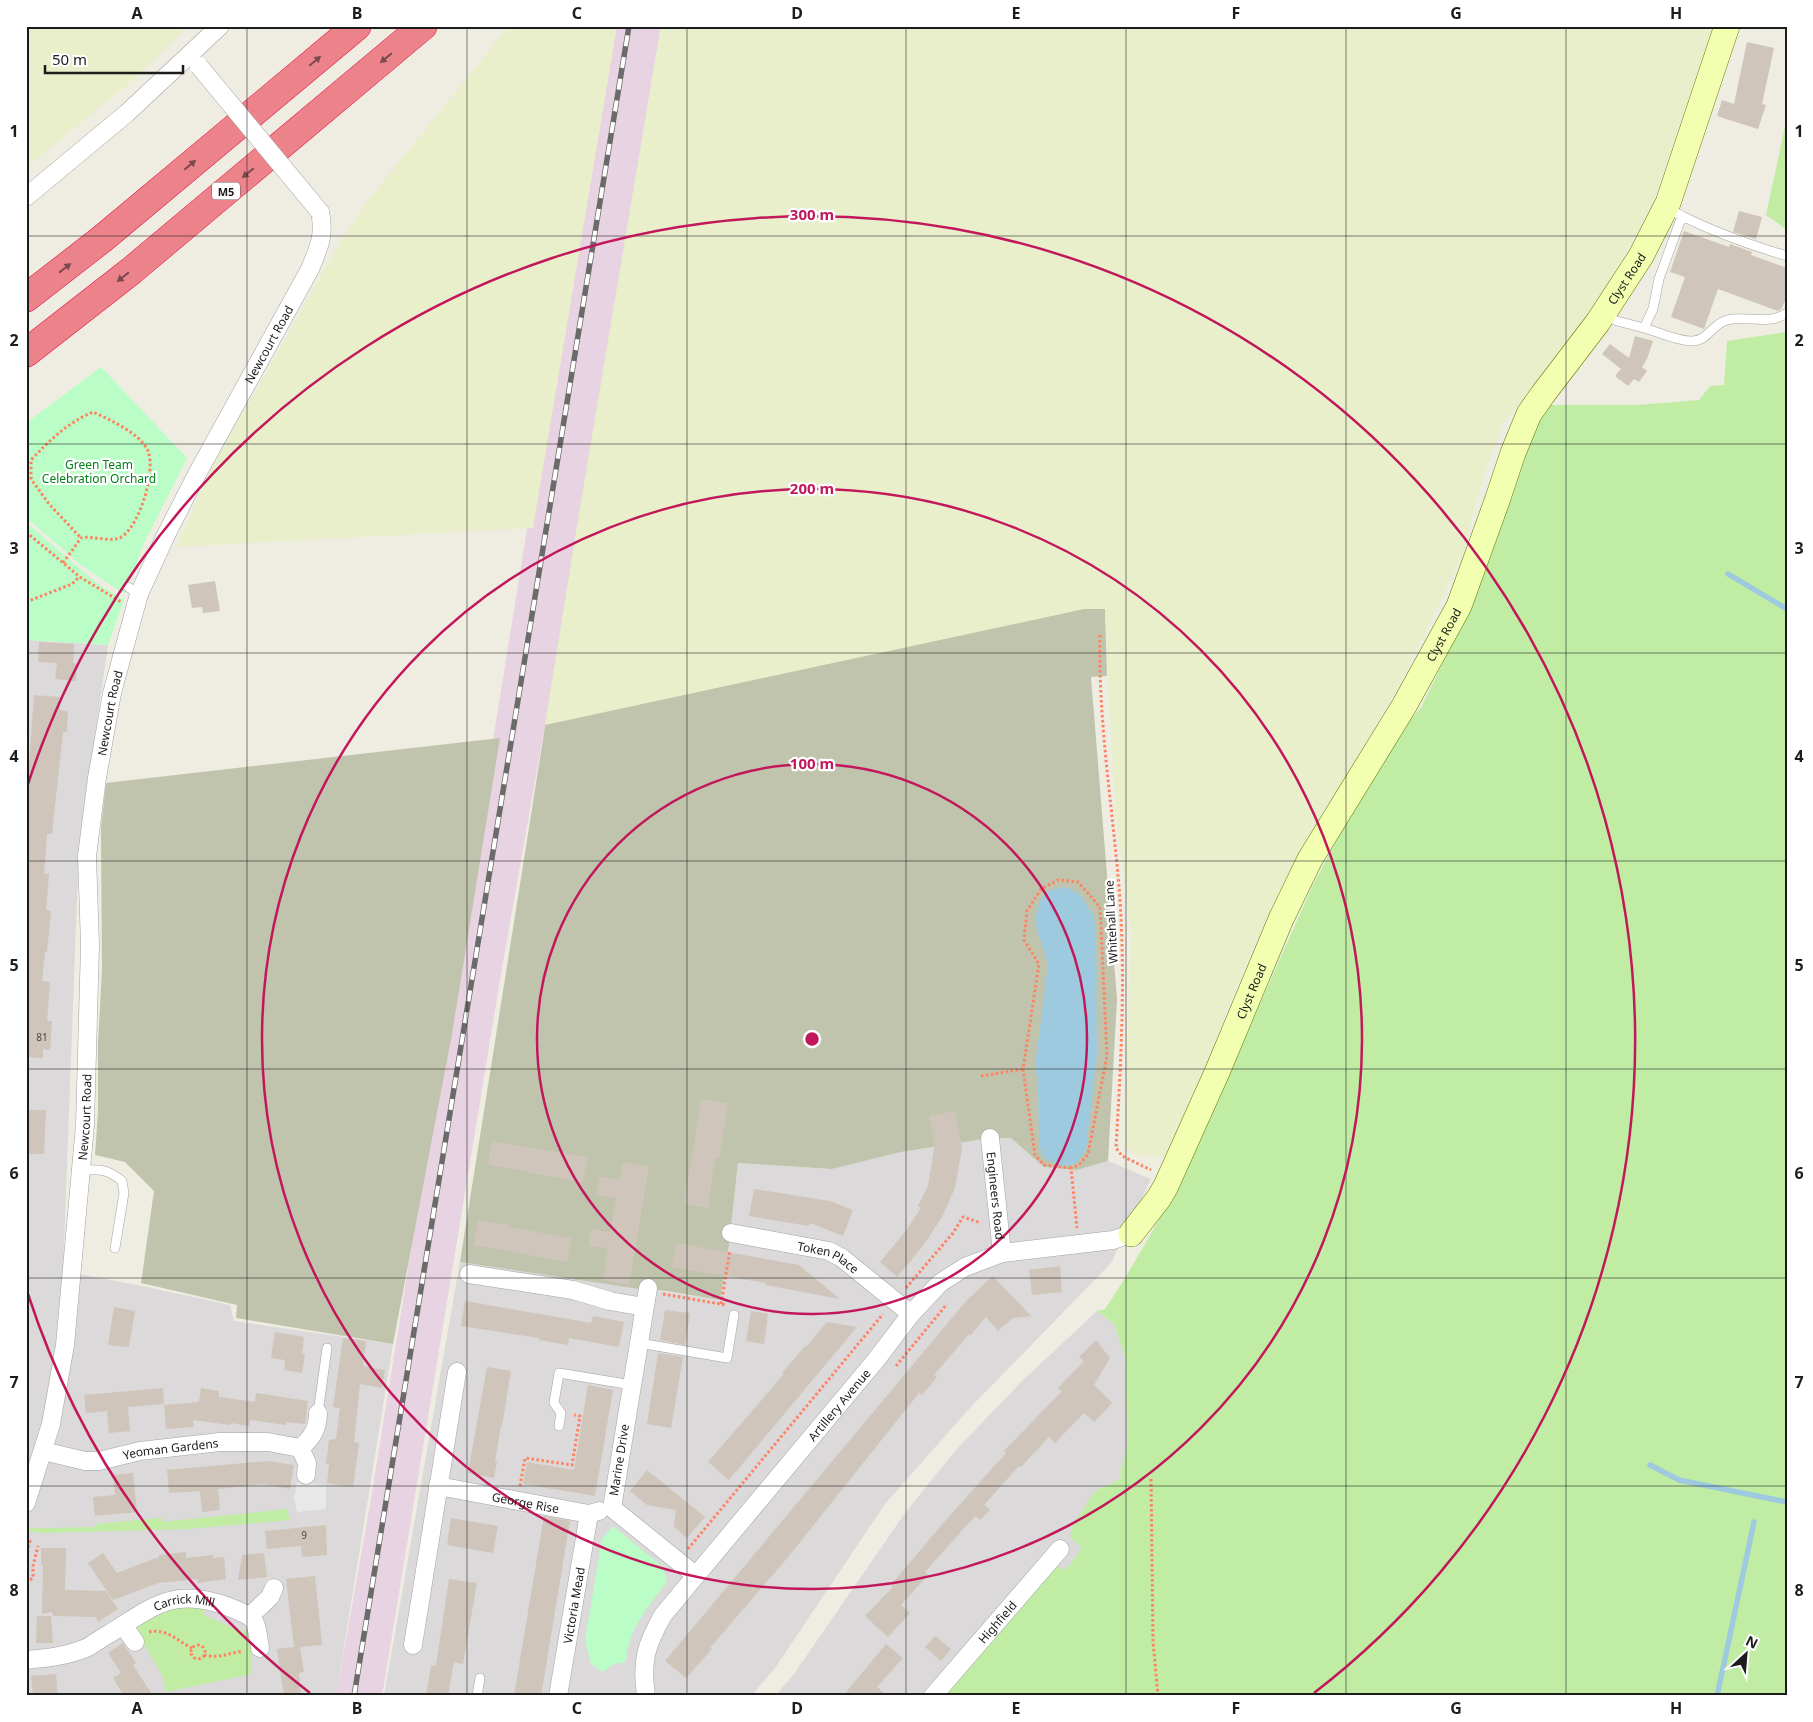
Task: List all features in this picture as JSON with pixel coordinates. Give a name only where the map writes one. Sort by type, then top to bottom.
[{"type":"highway","points":[[26,298],[102,239],[357,26]]},
{"type":"highway","name":"M5","points":[[26,353],[131,271],[423,26]]},
{"type":"street","points":[[26,197],[126,113],[194,61],[220,26]]},
{"type":"street","name":"Clyst Road","points":[[1131,1234],[1159,1198],[1170,1177],[1218,1070],[1281,920],[1310,859],[1399,713],[1459,606],[1513,453],[1529,414],[1603,314],[1641,256],[1674,211],[1727,26]]},
{"type":"street","name":"Newcourt Road","points":[[26,1503],[50,1424],[65,1345],[84,1125],[90,945],[87,856],[97,778],[112,693],[134,596],[197,474],[310,269],[322,238],[323,226],[320,212],[194,61]]},
{"type":"street","name":"Engineers Road","points":[[990,1138],[1002,1253]]},
{"type":"street","name":"Token Place","points":[[732,1233],[829,1251],[842,1258],[911,1314]]},
{"type":"street","name":"Artillery Avenue","points":[[646,1696],[644,1661],[647,1646],[663,1615],[876,1360],[911,1314],[940,1283],[965,1267],[1002,1253],[1113,1240],[1131,1234]]},
{"type":"street","points":[[469,1274],[573,1290],[610,1301],[647,1295]]},
{"type":"street","name":"Marine Drive","points":[[647,1295],[612,1508],[695,1575]]},
{"type":"street","points":[[413,1645],[456,1372]]},
{"type":"street","points":[[306,1475],[307,1463],[300,1448],[314,1433],[318,1413]]},
{"type":"street","name":"Yeoman Gardens","points":[[43,1451],[85,1461],[99,1460],[140,1451],[220,1442],[268,1442],[300,1448]]},
{"type":"street","name":"George Rise","points":[[438,1486],[589,1514],[612,1508]]},
{"type":"street","name":"Victoria Mead","points":[[558,1696],[589,1514]]},
{"type":"street","name":"Highfield","points":[[933,1696],[1060,1549]]},
{"type":"street","points":[[254,1649],[257,1626],[250,1616],[270,1597],[274,1588]]},
{"type":"street","name":"Carrick Mill","points":[[26,1660],[57,1658],[130,1634],[147,1609],[164,1601],[181,1598],[212,1601],[250,1616]]},
{"type":"lane","points":[[1644,328],[1653,309],[1674,211],[1717,233],[1787,256]]},
{"type":"lane","points":[[1603,314],[1617,321],[1691,341],[1706,337],[1716,325],[1728,320],[1781,318],[1787,313]]},
{"type":"lane","points":[[80,1170],[98,1169],[112,1172],[122,1181],[124,1193],[115,1248]]},
{"type":"lane","points":[[639,1343],[726,1358],[734,1315]]},
{"type":"lane","points":[[318,1413],[327,1348]]},
{"type":"lane","points":[[559,1426],[561,1413],[554,1403],[559,1373],[632,1385]]},
{"type":"lane","points":[[477,1696],[480,1678]]},
{"type":"path","points":[[63,563],[82,538],[90,536],[109,539],[121,538],[129,530],[144,503],[150,475],[148,451],[140,441],[120,424],[93,412],[76,420],[51,439],[31,460],[31,479],[49,504],[82,538]]},
{"type":"path","points":[[26,532],[80,577],[117,601],[134,596]]},
{"type":"path","points":[[26,602],[72,584],[80,577]]},
{"type":"path","name":"Whitehall Lane","points":[[1100,634],[1099,676],[1119,889],[1123,997],[1116,1148],[1122,1156],[1133,1162],[1170,1177]]},
{"type":"path","points":[[1058,880],[1078,882],[1100,907],[1107,1056],[1088,1154],[1080,1165],[1071,1168],[1044,1164],[1036,1156],[1023,1069],[1039,964],[1024,940],[1027,910],[1041,889],[1058,880]]},
{"type":"path","points":[[980,1076],[1023,1069]]},
{"type":"path","points":[[1071,1168],[1078,1244]]},
{"type":"path","points":[[721,1304],[732,1233]]},
{"type":"path","points":[[647,1295],[736,1307],[734,1315]]},
{"type":"path","points":[[894,1368],[952,1298]]},
{"type":"path","points":[[518,1501],[525,1458],[572,1465],[580,1416],[561,1413]]},
{"type":"path","points":[[1151,1480],[1154,1641],[1158,1696]]},
{"type":"path","points":[[26,1537],[30,1541],[26,1554]]},
{"type":"path","points":[[30,1580],[33,1578],[33,1566],[38,1546]]},
{"type":"path","points":[[130,1634],[157,1630],[167,1633],[192,1648]]},
{"type":"path","points":[[192,1648],[202,1646],[204,1654]]},
{"type":"path","points":[[192,1648],[191,1652],[194,1658],[201,1658],[204,1654]]},
{"type":"path","points":[[204,1654],[211,1657],[224,1656],[254,1649]]},
{"type":"shaded area","points":[[26,26],[188,26],[134,79],[26,168]]},
{"type":"shaded area","points":[[511,26],[617,26],[533,528],[176,547],[210,471],[338,246],[368,200]]},
{"type":"shaded area","points":[[608,26],[661,26],[545,725],[502,968],[382,1696],[336,1696],[370,1505]]},
{"type":"shaded area","points":[[661,26],[1714,26],[1659,187],[1648,213],[1597,303],[1501,427],[1484,474],[1462,556],[1402,680],[1286,879],[1250,955],[1225,1015],[1183,1130],[1168,1157],[1139,1156],[1126,1148],[1125,1122],[1131,932],[1115,809],[1105,609],[1084,609],[545,725]]},
{"type":"shaded area","points":[[647,111],[1105,609],[1107,676],[1091,677],[1117,999],[1108,1161],[1077,1170],[1044,1167],[1011,1138],[990,1138],[901,1152],[832,1169],[738,1163],[729,1245],[720,1300],[460,1262],[578,519]]},
{"type":"shaded area","points":[[26,640],[108,645],[79,844],[63,1271],[230,1305],[234,1321],[393,1344],[336,1696],[26,1696]]},
{"type":"shaded area","points":[[500,738],[452,1034],[393,1344],[236,1318],[237,1305],[141,1283],[154,1191],[125,1162],[95,1155],[102,969],[101,828],[106,783]]},
{"type":"shaded area","points":[[990,1138],[1011,1138],[1044,1167],[1077,1170],[1108,1161],[1151,1179],[1111,1263],[967,1411],[885,1504],[775,1668],[751,1696],[384,1696],[460,1262],[720,1300],[729,1245],[738,1163],[832,1169],[901,1152]]},
{"type":"shaded area","points":[[1097,1311],[1114,1324],[1126,1360],[1127,1449],[1120,1472],[1121,1479],[1095,1491],[1082,1548],[1066,1570],[944,1696],[775,1696],[794,1674],[905,1513],[955,1451],[1022,1381]]},
{"type":"shaded area","points":[[297,1482],[326,1485],[326,1509],[297,1512],[294,1497]]},
{"type":"green space","points":[[1787,117],[1787,229],[1786,229],[1766,215]]},
{"type":"green space","points":[[1787,332],[1787,1696],[944,1696],[1057,1566],[1066,1570],[1082,1548],[1070,1537],[1073,1525],[1095,1491],[1121,1479],[1120,1472],[1127,1449],[1126,1360],[1114,1324],[1097,1311],[1105,1309],[1127,1274],[1188,1165],[1312,887],[1342,830],[1411,719],[1421,708],[1473,600],[1512,488],[1545,405],[1637,405],[1699,400],[1710,386],[1724,385],[1727,341]]},
{"type":"green space","name":"Green Team Celebration Orchard","points":[[101,367],[187,458],[145,541],[124,594],[78,563],[26,517],[26,423]]},
{"type":"green space","points":[[26,522],[98,584],[124,600],[108,645],[26,640]]},
{"type":"green space","points":[[287,1509],[290,1520],[187,1529],[41,1533],[26,1531],[26,1528],[96,1527],[96,1524],[162,1518],[163,1522]]},
{"type":"green space","points":[[613,1526],[663,1567],[667,1582],[640,1619],[631,1640],[626,1662],[614,1664],[603,1672],[591,1664],[585,1640],[602,1539]]},
{"type":"green space","points":[[185,1607],[204,1609],[204,1615],[242,1632],[245,1629],[251,1642],[252,1674],[166,1692],[163,1677],[136,1630],[140,1624],[157,1613]]},
{"type":"water","points":[[1064,887],[1073,890],[1081,896],[1094,916],[1096,937],[1097,1055],[1086,1150],[1076,1163],[1066,1166],[1057,1165],[1043,1157],[1039,1146],[1038,1084],[1035,1066],[1048,965],[1038,934],[1037,913],[1041,900],[1046,893]]},
{"type":"building","points":[[1747,42],[1774,48],[1762,104],[1766,105],[1758,129],[1717,116],[1722,100],[1734,104]]},
{"type":"building","points":[[1739,211],[1762,217],[1756,239],[1733,232]]},
{"type":"building","points":[[1684,231],[1729,247],[1730,244],[1752,252],[1751,255],[1787,268],[1787,296],[1782,308],[1778,311],[1718,289],[1704,329],[1671,317],[1685,277],[1670,272]]},
{"type":"building","points":[[1635,336],[1653,341],[1642,367],[1647,371],[1639,382],[1634,379],[1628,386],[1615,376],[1621,369],[1602,354],[1610,344],[1629,358]]},
{"type":"building","points":[[215,581],[220,611],[203,613],[202,607],[192,608],[188,585]]},
{"type":"building","points":[[39,642],[74,644],[73,663],[77,664],[76,681],[55,679],[57,663],[38,662]]},
{"type":"building","points":[[34,695],[60,697],[60,710],[68,711],[67,732],[63,732],[52,834],[47,834],[44,874],[49,874],[46,910],[51,911],[42,981],[50,982],[47,1021],[52,1021],[50,1050],[43,1049],[43,1058],[26,1057],[26,778],[28,779]]},
{"type":"building","points":[[701,1099],[728,1103],[719,1158],[715,1158],[708,1208],[684,1204]]},
{"type":"building","points":[[26,1110],[46,1110],[44,1154],[26,1154]]},
{"type":"building","points":[[955,1111],[962,1148],[955,1188],[942,1217],[923,1246],[897,1277],[880,1262],[905,1232],[921,1208],[918,1206],[928,1186],[935,1144],[929,1116]]},
{"type":"building","points":[[492,1141],[588,1157],[583,1183],[488,1164]]},
{"type":"building","points":[[622,1162],[649,1167],[629,1285],[603,1280],[608,1248],[589,1246],[591,1229],[610,1232],[616,1198],[596,1195],[599,1176],[620,1180]]},
{"type":"building","points":[[754,1189],[830,1201],[853,1210],[843,1236],[810,1223],[809,1226],[749,1216]]},
{"type":"building","points":[[478,1220],[571,1238],[567,1262],[474,1245]]},
{"type":"building","points":[[676,1243],[799,1265],[840,1299],[765,1285],[765,1283],[672,1267]]},
{"type":"building","points":[[1060,1266],[1062,1292],[1032,1295],[1029,1270]]},
{"type":"building","points":[[993,1276],[1031,1316],[1013,1318],[998,1331],[986,1317],[970,1336],[969,1334],[934,1375],[937,1377],[922,1395],[919,1393],[789,1556],[686,1678],[665,1661],[967,1300]]},
{"type":"building","points":[[465,1301],[591,1323],[593,1316],[624,1322],[619,1347],[569,1338],[568,1345],[539,1340],[539,1338],[461,1326]]},
{"type":"building","points":[[114,1307],[135,1311],[129,1347],[108,1345]]},
{"type":"building","points":[[665,1310],[690,1313],[685,1345],[660,1340]]},
{"type":"building","points":[[751,1311],[768,1314],[764,1344],[746,1341]]},
{"type":"building","points":[[827,1322],[857,1327],[729,1480],[708,1462]]},
{"type":"building","points":[[275,1332],[304,1337],[302,1353],[305,1354],[302,1373],[284,1370],[285,1360],[271,1358]]},
{"type":"building","points":[[343,1338],[366,1341],[363,1366],[385,1370],[382,1388],[360,1384],[354,1442],[359,1443],[353,1487],[327,1483],[329,1464],[326,1464],[329,1440],[336,1439],[340,1408],[333,1407]]},
{"type":"building","points":[[1096,1340],[1110,1358],[1094,1385],[1112,1403],[1094,1422],[1084,1413],[1055,1443],[1049,1437],[1021,1467],[1019,1466],[984,1505],[990,1510],[980,1520],[975,1516],[925,1572],[928,1575],[901,1605],[910,1613],[888,1637],[865,1616],[893,1587],[891,1585],[944,1522],[1006,1453],[1004,1451],[1062,1391],[1058,1388],[1084,1361],[1079,1357]]},
{"type":"building","points":[[658,1353],[683,1357],[671,1428],[647,1424]]},
{"type":"building","points":[[487,1367],[511,1371],[495,1461],[497,1461],[494,1478],[468,1473]]},
{"type":"building","points":[[588,1385],[613,1390],[595,1496],[523,1484],[527,1462],[574,1470]]},
{"type":"building","points":[[163,1388],[164,1404],[128,1407],[130,1431],[109,1433],[107,1411],[86,1413],[84,1395]]},
{"type":"building","points":[[201,1388],[219,1391],[219,1397],[255,1402],[256,1393],[308,1401],[305,1424],[286,1422],[286,1425],[250,1420],[249,1426],[193,1420],[194,1427],[166,1429],[164,1405],[199,1402]]},
{"type":"building","points":[[268,1461],[294,1465],[290,1489],[262,1484],[218,1489],[220,1510],[202,1512],[200,1491],[169,1493],[167,1470]]},
{"type":"building","points":[[647,1470],[705,1517],[687,1538],[674,1527],[676,1510],[647,1505],[630,1491]]},
{"type":"building","points":[[133,1473],[137,1512],[95,1516],[93,1497],[115,1495],[113,1475]]},
{"type":"building","points":[[544,1516],[570,1521],[541,1696],[514,1696]]},
{"type":"building","points":[[451,1518],[498,1526],[493,1553],[447,1545]]},
{"type":"building","points":[[326,1525],[327,1555],[302,1557],[301,1546],[267,1549],[265,1531]]},
{"type":"building","points":[[41,1548],[66,1548],[65,1590],[106,1591],[118,1609],[98,1622],[96,1617],[53,1616],[52,1612],[42,1614],[43,1565],[41,1565]]},
{"type":"building","points":[[186,1552],[186,1558],[213,1555],[213,1558],[224,1557],[226,1579],[198,1583],[198,1579],[158,1583],[113,1600],[88,1563],[103,1553],[117,1573],[159,1557],[159,1555]]},
{"type":"building","points":[[264,1553],[267,1577],[238,1580],[242,1555]]},
{"type":"building","points":[[315,1576],[322,1645],[300,1647],[304,1672],[299,1673],[301,1696],[284,1696],[277,1649],[294,1647],[286,1579]]},
{"type":"building","points":[[449,1579],[477,1583],[463,1664],[454,1662],[448,1696],[426,1696],[431,1665],[436,1666]]},
{"type":"building","points":[[37,1616],[51,1616],[53,1643],[36,1643]]},
{"type":"building","points":[[935,1636],[951,1649],[941,1661],[925,1647]]},
{"type":"building","points":[[123,1643],[136,1663],[133,1665],[153,1696],[124,1696],[113,1678],[121,1673],[108,1653]]},
{"type":"building","points":[[886,1644],[903,1658],[877,1687],[888,1696],[843,1696]]},
{"type":"building","points":[[56,1674],[58,1696],[33,1696],[31,1676]]},
{"type":"waterway","points":[[1728,574],[1787,609]]},
{"type":"waterway","points":[[1650,1465],[1679,1480],[1787,1502]]},
{"type":"waterway","points":[[1717,1696],[1754,1522]]},
{"type":"railway","points":[[354,1696],[629,26]]}]
